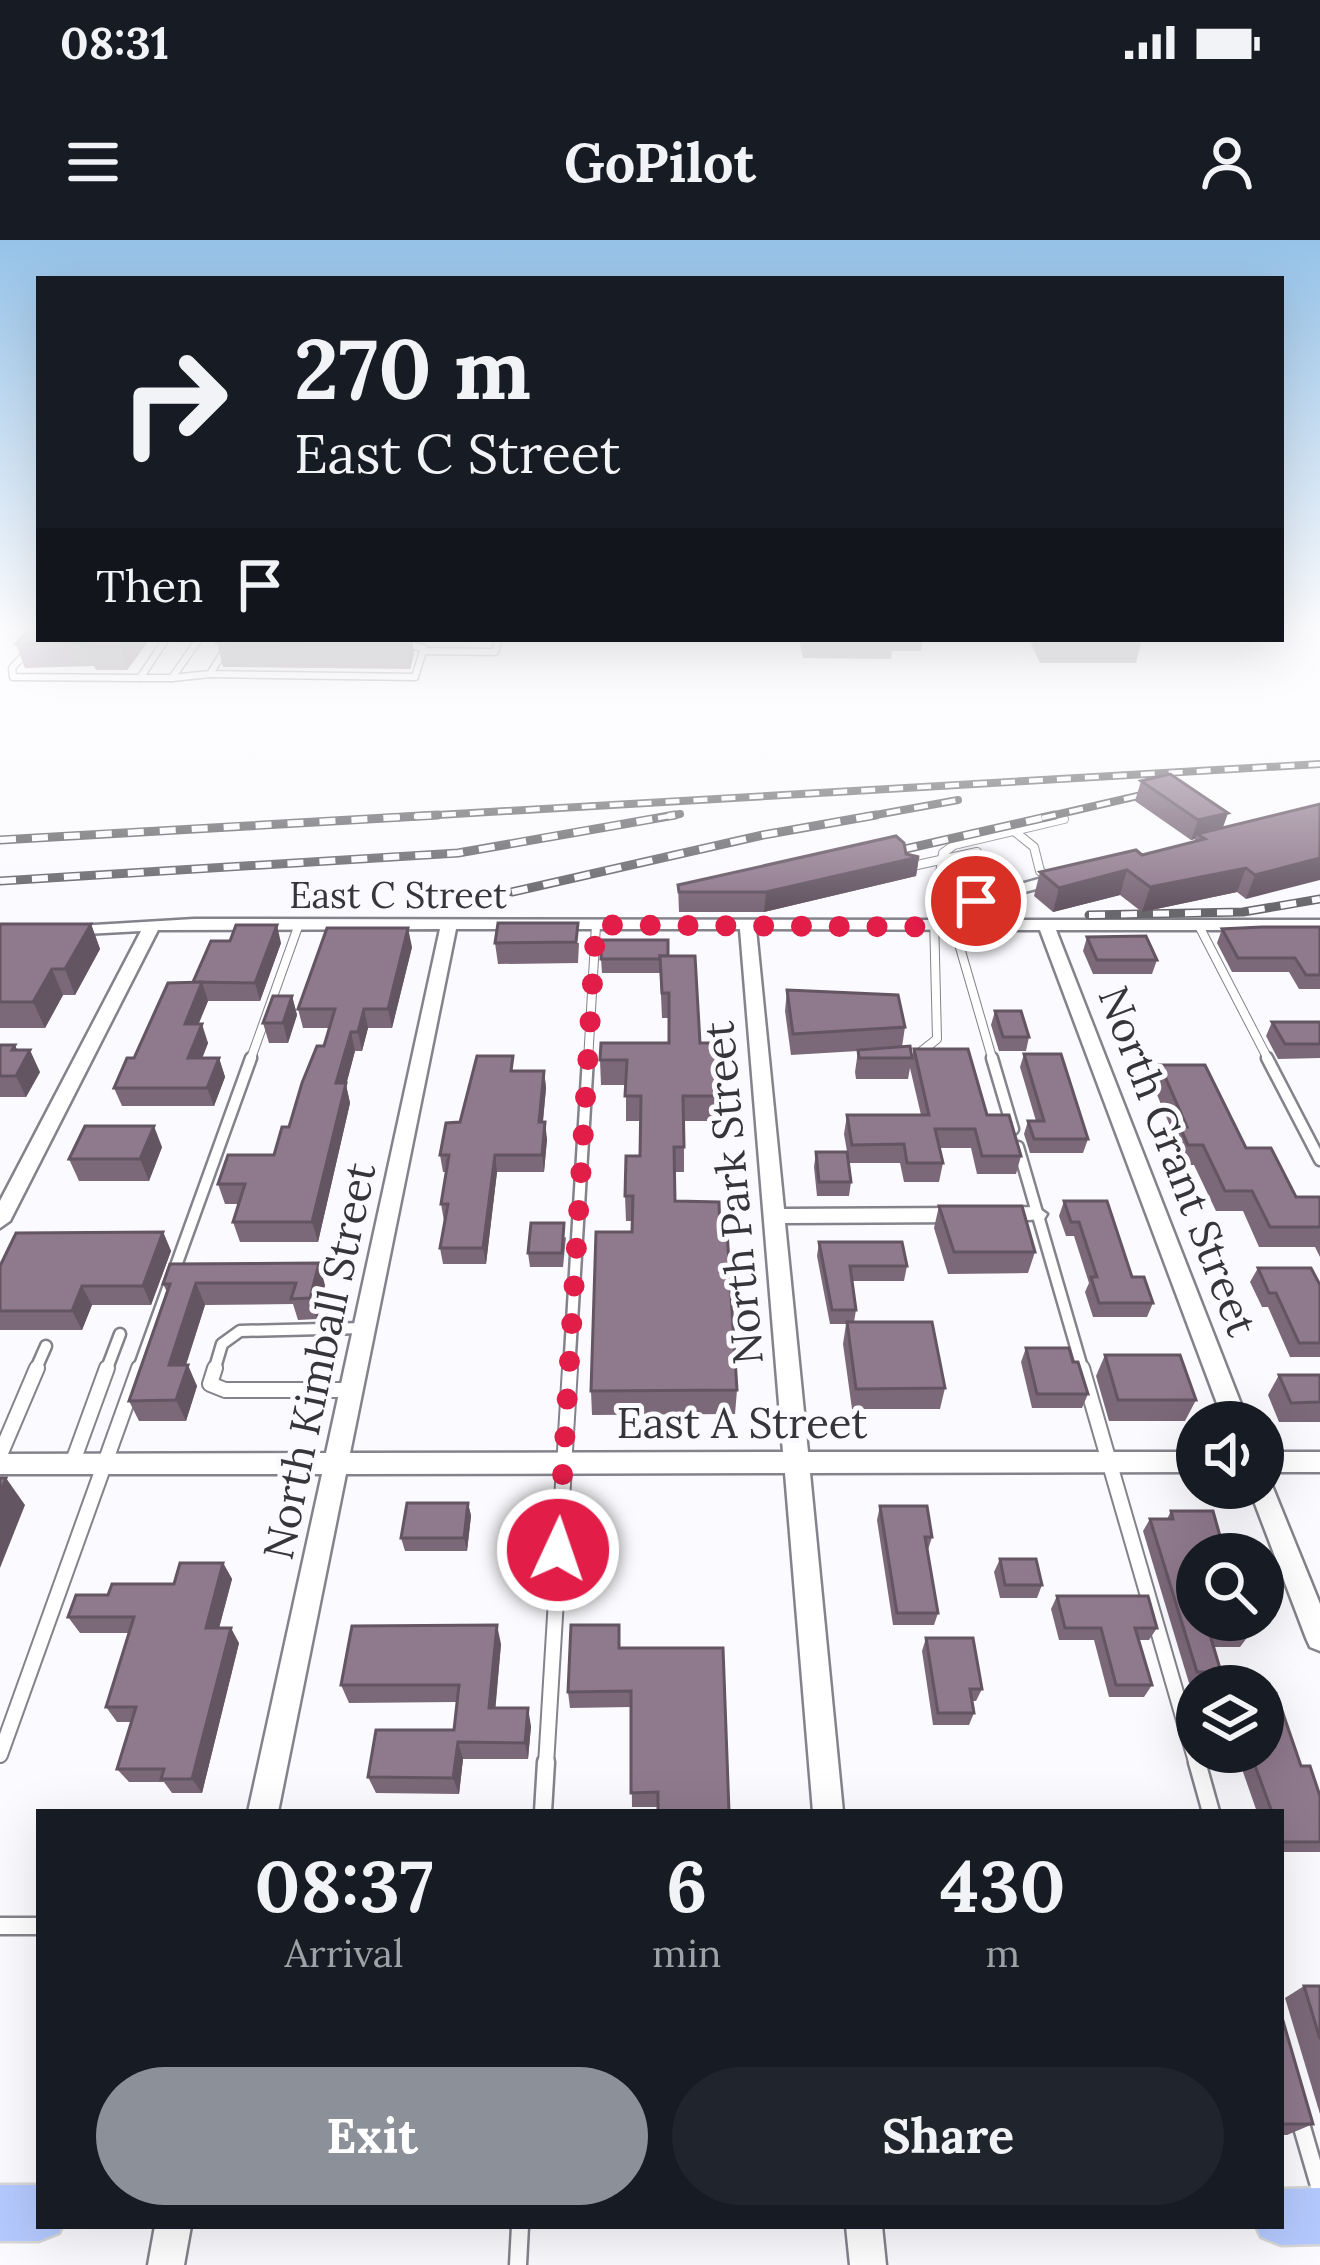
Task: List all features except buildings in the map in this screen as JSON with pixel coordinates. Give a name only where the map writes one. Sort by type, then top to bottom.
[{"type":"main road","points":[[0,2213],[36,2213]]},
{"type":"main road","points":[[1284,2217],[1320,2216]]},
{"type":"street","points":[[943,927],[976,901],[1085,872]]},
{"type":"street","name":"East C Street","points":[[43,931],[299,924],[1320,926]]},
{"type":"street","name":"North Kimball Street","points":[[264,1809],[449,925]]},
{"type":"street","name":"North Park Street","points":[[748,925],[828,1809]]},
{"type":"street","points":[[0,1221],[152,926]]},
{"type":"street","name":"North Grant Street","points":[[1047,927],[1228,1401]]},
{"type":"street","points":[[773,1216],[1037,1214]]},
{"type":"street","name":"East A Street","points":[[0,1460],[72,1464],[1176,1462]]},
{"type":"street","points":[[1284,1462],[1320,1462]]},
{"type":"street","points":[[1269,1509],[1320,1638]]},
{"type":"street","points":[[166,2265],[172,2229]]},
{"type":"street","points":[[864,2229],[868,2265]]},
{"type":"lane","points":[[905,1060],[928,1050],[937,1039],[941,860],[946,849],[1064,819]]},
{"type":"lane","points":[[1014,831],[1034,847],[1040,871],[1052,880]]},
{"type":"lane","points":[[908,867],[977,852]]},
{"type":"lane","points":[[0,1755],[299,924]]},
{"type":"lane","points":[[543,1809],[596,925]]},
{"type":"lane","points":[[1198,926],[1320,1160]]},
{"type":"lane","points":[[943,927],[1037,1214],[1210,1809]]},
{"type":"lane","points":[[354,1390],[224,1390],[210,1384],[222,1344],[241,1331],[367,1328]]},
{"type":"lane","points":[[72,1464],[120,1334]]},
{"type":"lane","points":[[0,1460],[46,1346]]},
{"type":"lane","points":[[0,1925],[36,1926]]},
{"type":"lane","points":[[1294,2099],[1320,2189]]},
{"type":"lane","points":[[518,2265],[520,2229]]},
{"type":"railway","points":[[429,815],[1320,764]]},
{"type":"railway","points":[[1042,818],[1168,789]]},
{"type":"railway","points":[[859,818],[958,800]]},
{"type":"railway","points":[[661,817],[680,814]]},
{"type":"railway","points":[[0,840],[429,815]]},
{"type":"railway","points":[[386,818],[429,815]]},
{"type":"railway","points":[[429,815],[438,815]]},
{"type":"railway","points":[[661,817],[675,815]]},
{"type":"railway","points":[[512,892],[763,835],[876,815]]},
{"type":"railway","points":[[870,857],[1055,815]]},
{"type":"railway","points":[[0,881],[458,853],[661,817]]},
{"type":"railway","points":[[1089,915],[1243,912],[1320,899]]},
{"type":"route","points":[[558,1550],[596,925],[940,927],[976,901]]}]
